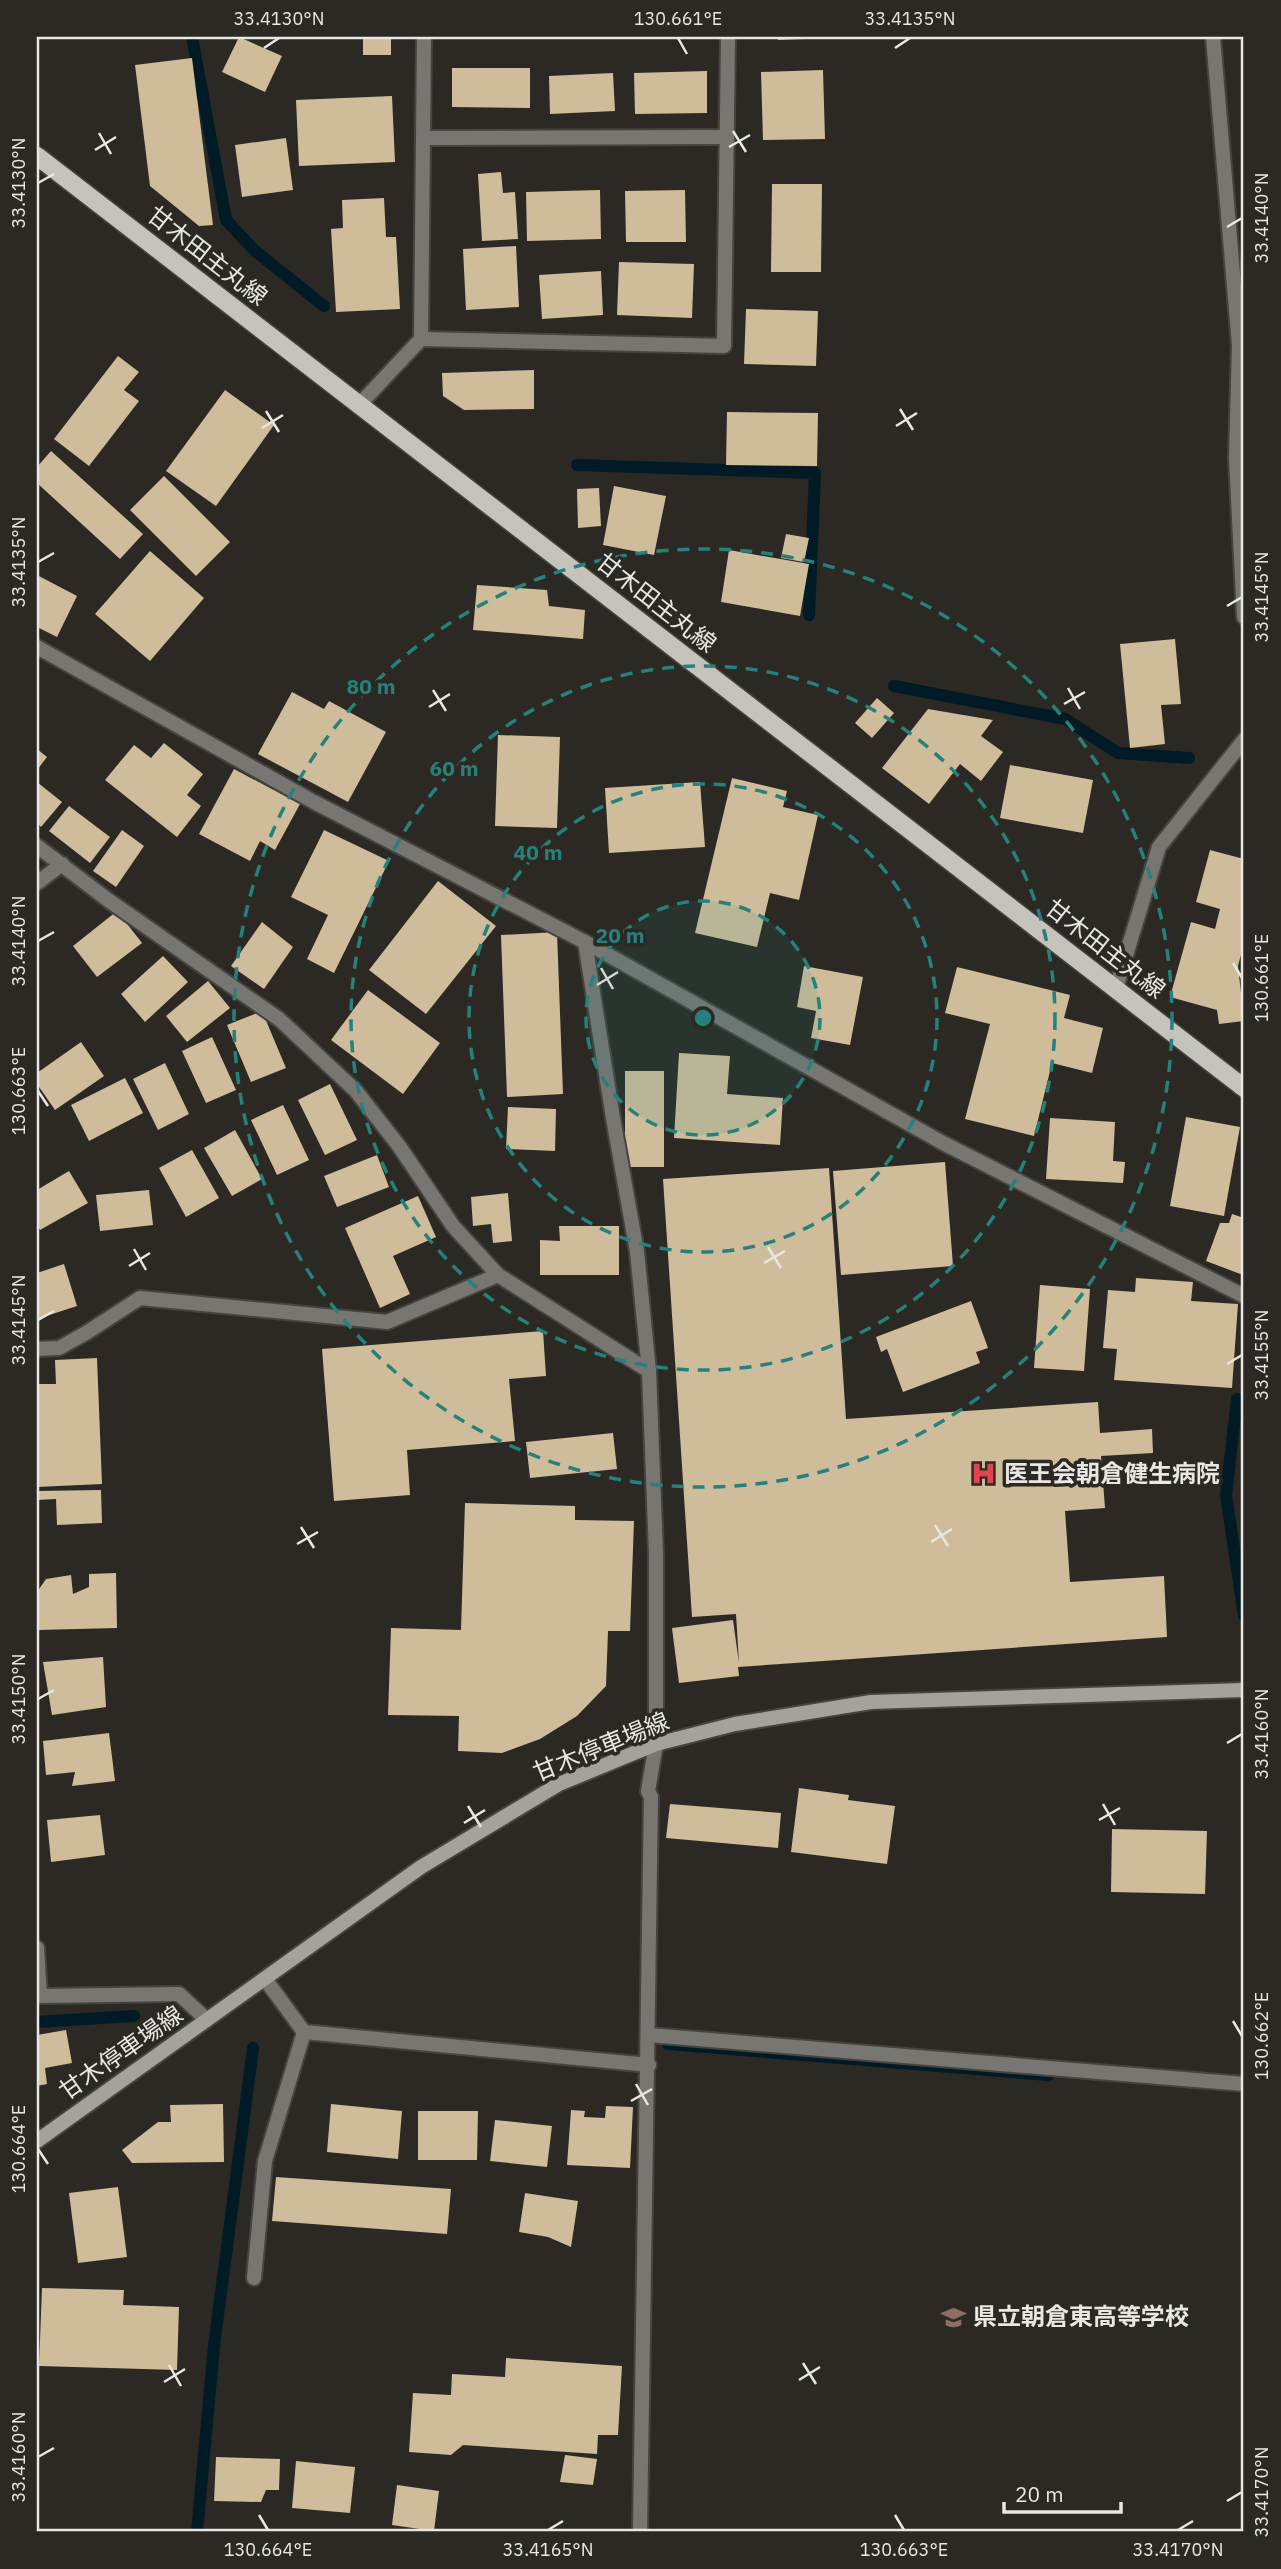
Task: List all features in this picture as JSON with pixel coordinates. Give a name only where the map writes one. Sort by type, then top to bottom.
[{"type":"main road","name":"甘木田主丸線","points":[[37,156],[1244,1088]]},
{"type":"main road","name":"甘木停車場線","points":[[37,2141],[421,1867],[559,1784],[656,1744],[735,1724],[871,1702],[1244,1690]]},
{"type":"street","points":[[359,405],[421,339],[424,37]]},
{"type":"street","points":[[421,339],[724,346],[728,37]]},
{"type":"street","points":[[1213,37],[1239,345],[1236,458],[1244,617]]},
{"type":"street","points":[[423,138],[727,137]]},
{"type":"street","points":[[37,647],[314,802],[585,942],[943,1143],[1244,1296]]},
{"type":"street","points":[[1116,988],[1159,847],[1244,740]]},
{"type":"street","points":[[37,846],[119,908],[279,1019],[356,1091],[399,1146],[453,1226],[498,1275],[649,1371]]},
{"type":"street","points":[[37,883],[62,864]]},
{"type":"street","points":[[585,942],[638,1252],[649,1371],[656,1554],[656,1744],[648,1791],[651,1797],[649,2065],[640,2532]]},
{"type":"street","points":[[37,1349],[59,1348],[86,1334],[140,1298],[387,1322],[498,1275]]},
{"type":"street","points":[[37,1948],[40,1996],[179,1994],[206,2020]]},
{"type":"street","points":[[265,1979],[304,2032],[649,2065]]},
{"type":"street","points":[[254,2278],[265,2161],[304,2032]]},
{"type":"street","points":[[649,2035],[1244,2084]]},
{"type":"building","points":[[239,37],[282,56],[265,92],[222,72]]},
{"type":"building","points":[[363,37],[391,37],[391,55],[363,55]]},
{"type":"building","points":[[778,37],[804,37],[804,39],[778,40]]},
{"type":"building","points":[[192,58],[213,225],[199,226],[150,186],[135,65]]},
{"type":"building","points":[[452,68],[530,68],[530,108],[452,107]]},
{"type":"building","points":[[823,70],[825,139],[763,140],[761,72]]},
{"type":"building","points":[[707,71],[707,113],[635,114],[634,73]]},
{"type":"building","points":[[613,73],[615,111],[550,114],[549,76]]},
{"type":"building","points":[[392,96],[395,162],[299,166],[296,100]]},
{"type":"building","points":[[286,138],[293,190],[242,197],[235,145]]},
{"type":"building","points":[[501,172],[503,193],[515,192],[518,239],[482,241],[478,174]]},
{"type":"building","points":[[772,184],[822,184],[821,272],[771,272]]},
{"type":"building","points":[[600,190],[601,239],[527,241],[526,192]]},
{"type":"building","points":[[685,190],[686,242],[626,242],[625,191]]},
{"type":"building","points":[[384,198],[386,237],[396,237],[400,309],[336,312],[331,229],[343,228],[342,200]]},
{"type":"building","points":[[516,246],[519,307],[466,310],[463,249]]},
{"type":"building","points":[[619,262],[694,264],[692,318],[617,315]]},
{"type":"building","points":[[601,271],[603,315],[542,319],[539,275]]},
{"type":"building","points":[[746,309],[818,311],[816,366],[744,364]]},
{"type":"building","points":[[118,356],[139,372],[124,390],[139,401],[89,466],[54,439]]},
{"type":"building","points":[[534,370],[534,409],[464,410],[443,396],[442,373]]},
{"type":"building","points":[[225,390],[274,425],[216,506],[166,471]]},
{"type":"building","points":[[727,412],[818,413],[817,466],[726,465]]},
{"type":"building","points":[[51,451],[143,534],[120,559],[37,483],[37,467]]},
{"type":"building","points":[[164,476],[230,542],[196,576],[130,510]]},
{"type":"building","points":[[614,486],[666,496],[654,555],[603,545]]},
{"type":"building","points":[[599,488],[601,526],[578,528],[577,489]]},
{"type":"building","points":[[786,534],[809,538],[804,562],[781,558]]},
{"type":"building","points":[[729,550],[809,564],[800,616],[721,602]]},
{"type":"building","points":[[150,551],[204,598],[150,661],[95,614]]},
{"type":"building","points":[[37,575],[77,596],[57,637],[37,627]]},
{"type":"building","points":[[477,585],[547,590],[549,606],[585,610],[583,639],[473,630]]},
{"type":"building","points":[[1175,639],[1181,704],[1161,705],[1165,744],[1130,748],[1120,644]]},
{"type":"building","points":[[292,692],[324,709],[329,701],[386,732],[348,802],[258,754]]},
{"type":"building","points":[[877,698],[894,713],[872,738],[855,723]]},
{"type":"building","points":[[928,709],[993,720],[981,736],[1003,752],[981,781],[960,764],[929,804],[882,768]]},
{"type":"building","points":[[498,735],[560,737],[557,828],[495,826]]},
{"type":"building","points":[[164,743],[203,774],[187,795],[201,806],[177,837],[105,780],[134,745],[151,758]]},
{"type":"building","points":[[37,749],[47,757],[37,770]]},
{"type":"building","points":[[1010,765],[1093,780],[1083,833],[1000,818]]},
{"type":"building","points":[[234,769],[300,804],[275,850],[260,841],[250,861],[199,834]]},
{"type":"building","points":[[732,778],[787,791],[783,807],[818,815],[799,900],[770,893],[757,947],[695,933]]},
{"type":"building","points":[[37,782],[62,802],[41,827],[37,823]]},
{"type":"building","points":[[700,782],[705,847],[609,853],[605,788]]},
{"type":"building","points":[[69,806],[110,837],[90,863],[49,831]]},
{"type":"building","points":[[122,830],[144,846],[116,887],[93,871]]},
{"type":"building","points":[[324,830],[389,861],[334,973],[307,959],[328,915],[291,897]]},
{"type":"building","points":[[1210,850],[1244,859],[1244,943],[1238,966],[1244,1021],[1219,1024],[1217,1010],[1170,997],[1191,922],[1215,929],[1220,909],[1196,902]]},
{"type":"building","points":[[438,881],[496,926],[426,1014],[369,970]]},
{"type":"building","points":[[117,911],[142,943],[97,977],[73,946]]},
{"type":"building","points":[[262,922],[293,947],[264,989],[231,966]]},
{"type":"building","points":[[557,932],[563,1094],[507,1097],[501,935]]},
{"type":"building","points":[[163,956],[188,982],[145,1022],[121,994]]},
{"type":"building","points":[[804,966],[863,977],[850,1045],[811,1038],[816,1011],[797,1007]]},
{"type":"building","points":[[957,967],[1070,995],[1064,1018],[1103,1028],[1092,1073],[1052,1063],[1034,1136],[965,1119],[990,1024],[945,1013]]},
{"type":"building","points":[[208,981],[230,1008],[187,1042],[166,1016]]},
{"type":"building","points":[[368,990],[440,1043],[403,1094],[331,1040]]},
{"type":"building","points":[[262,1011],[286,1068],[251,1082],[227,1025]]},
{"type":"building","points":[[212,1037],[236,1090],[206,1103],[182,1051]]},
{"type":"building","points":[[81,1042],[104,1076],[55,1110],[37,1084],[37,1073]]},
{"type":"building","points":[[679,1053],[730,1056],[727,1094],[783,1098],[780,1145],[674,1138]]},
{"type":"building","points":[[165,1063],[189,1114],[158,1130],[133,1079]]},
{"type":"building","points":[[625,1071],[664,1071],[664,1167],[625,1167]]},
{"type":"building","points":[[125,1078],[143,1113],[89,1141],[71,1105]]},
{"type":"building","points":[[330,1084],[357,1140],[325,1155],[298,1100]]},
{"type":"building","points":[[283,1105],[309,1160],[277,1175],[251,1120]]},
{"type":"building","points":[[508,1107],[556,1109],[555,1151],[506,1149]]},
{"type":"building","points":[[1186,1117],[1240,1127],[1224,1216],[1170,1206]]},
{"type":"building","points":[[1050,1118],[1115,1122],[1113,1161],[1125,1162],[1123,1183],[1046,1179]]},
{"type":"building","points":[[235,1130],[262,1179],[232,1196],[204,1148]]},
{"type":"building","points":[[192,1150],[219,1198],[186,1217],[159,1168]]},
{"type":"building","points":[[377,1155],[389,1187],[337,1207],[324,1176]]},
{"type":"building","points":[[945,1162],[953,1266],[841,1275],[833,1171]]},
{"type":"building","points":[[829,1168],[846,1419],[1098,1402],[1100,1433],[1152,1429],[1153,1453],[1101,1456],[1105,1508],[1065,1511],[1070,1582],[1164,1576],[1167,1637],[738,1667],[739,1676],[679,1683],[672,1628],[733,1620],[739,1663],[736,1614],[692,1617],[663,1179]]},
{"type":"building","points":[[69,1171],[88,1203],[40,1230],[37,1224],[37,1190]]},
{"type":"building","points":[[149,1190],[153,1225],[100,1231],[96,1195]]},
{"type":"building","points":[[508,1193],[512,1241],[493,1243],[491,1224],[473,1226],[471,1197]]},
{"type":"building","points":[[418,1196],[436,1237],[393,1256],[410,1294],[380,1308],[345,1228]]},
{"type":"building","points":[[1232,1214],[1244,1218],[1243,1275],[1206,1261],[1220,1223],[1229,1223]]},
{"type":"building","points":[[559,1226],[619,1226],[619,1275],[540,1275],[540,1240],[560,1241]]},
{"type":"building","points":[[64,1264],[77,1306],[37,1319],[37,1273]]},
{"type":"building","points":[[1136,1278],[1193,1282],[1191,1301],[1238,1304],[1232,1388],[1114,1380],[1117,1349],[1103,1348],[1108,1290],[1135,1292]]},
{"type":"building","points":[[1040,1285],[1090,1289],[1084,1371],[1034,1368]]},
{"type":"building","points":[[971,1301],[988,1348],[976,1352],[980,1363],[903,1392],[887,1349],[881,1352],[876,1337]]},
{"type":"building","points":[[543,1331],[546,1376],[509,1379],[515,1441],[407,1450],[410,1495],[334,1501],[322,1349]]},
{"type":"building","points":[[97,1358],[102,1484],[37,1487],[37,1384],[56,1384],[55,1360]]},
{"type":"building","points":[[613,1433],[617,1469],[530,1478],[526,1442]]},
{"type":"building","points":[[101,1490],[102,1523],[57,1525],[56,1499],[37,1500],[37,1491]]},
{"type":"building","points":[[465,1503],[575,1506],[575,1520],[634,1521],[630,1631],[608,1631],[606,1686],[577,1716],[540,1739],[502,1753],[458,1751],[459,1716],[388,1715],[391,1628],[461,1630]]},
{"type":"building","points":[[116,1573],[117,1628],[37,1630],[37,1592],[46,1579],[71,1575],[73,1594],[89,1587],[89,1574]]},
{"type":"building","points":[[103,1657],[106,1707],[52,1715],[43,1662]]},
{"type":"building","points":[[109,1733],[115,1781],[72,1786],[75,1772],[46,1775],[43,1741]]},
{"type":"building","points":[[799,1788],[849,1795],[848,1800],[895,1806],[887,1864],[791,1852]]},
{"type":"building","points":[[670,1804],[781,1813],[778,1848],[666,1838]]},
{"type":"building","points":[[100,1815],[105,1855],[51,1862],[47,1820]]},
{"type":"building","points":[[1112,1829],[1207,1831],[1205,1894],[1111,1892]]},
{"type":"building","points":[[66,2030],[72,2063],[45,2068],[47,2084],[37,2086],[37,2035]]},
{"type":"building","points":[[223,2104],[224,2162],[132,2163],[122,2150],[158,2122],[171,2122],[170,2105]]},
{"type":"building","points":[[331,2104],[402,2111],[398,2159],[327,2152]]},
{"type":"building","points":[[606,2106],[633,2107],[630,2168],[567,2165],[571,2110],[585,2111],[584,2117],[605,2118]]},
{"type":"building","points":[[418,2111],[478,2111],[477,2160],[418,2160]]},
{"type":"building","points":[[495,2120],[552,2126],[547,2167],[490,2161]]},
{"type":"building","points":[[276,2177],[451,2189],[447,2234],[272,2221]]},
{"type":"building","points":[[118,2187],[127,2257],[78,2263],[69,2193]]},
{"type":"building","points":[[525,2193],[578,2201],[571,2247],[548,2237],[519,2232]]},
{"type":"building","points":[[42,2288],[124,2290],[123,2305],[179,2307],[177,2370],[39,2366]]},
{"type":"building","points":[[506,2358],[622,2366],[618,2435],[598,2435],[597,2454],[463,2445],[451,2455],[409,2452],[413,2393],[451,2395],[452,2374],[505,2377]]},
{"type":"building","points":[[565,2455],[597,2459],[593,2485],[560,2482]]},
{"type":"building","points":[[216,2457],[280,2459],[279,2490],[266,2490],[261,2502],[214,2501]]},
{"type":"building","points":[[296,2461],[355,2467],[350,2513],[292,2508]]},
{"type":"building","points":[[397,2485],[439,2491],[434,2531],[392,2525]]},
{"type":"waterway","points":[[192,37],[226,220],[254,250],[324,306]]},
{"type":"waterway","points":[[577,465],[815,473],[809,615]]},
{"type":"waterway","points":[[894,686],[1065,719],[1118,753],[1189,758]]},
{"type":"waterway","points":[[1237,1399],[1226,1495],[1244,1616]]},
{"type":"waterway","points":[[37,2022],[134,2016]]},
{"type":"waterway","points":[[668,2044],[1048,2075]]},
{"type":"waterway","points":[[197,2532],[214,2346],[253,2048]]},
{"type":"place","name":"医王会朝倉健生病院","points":[[984,1474]]},
{"type":"place","name":"県立朝倉東高等学校","points":[[953,2317]]}]
